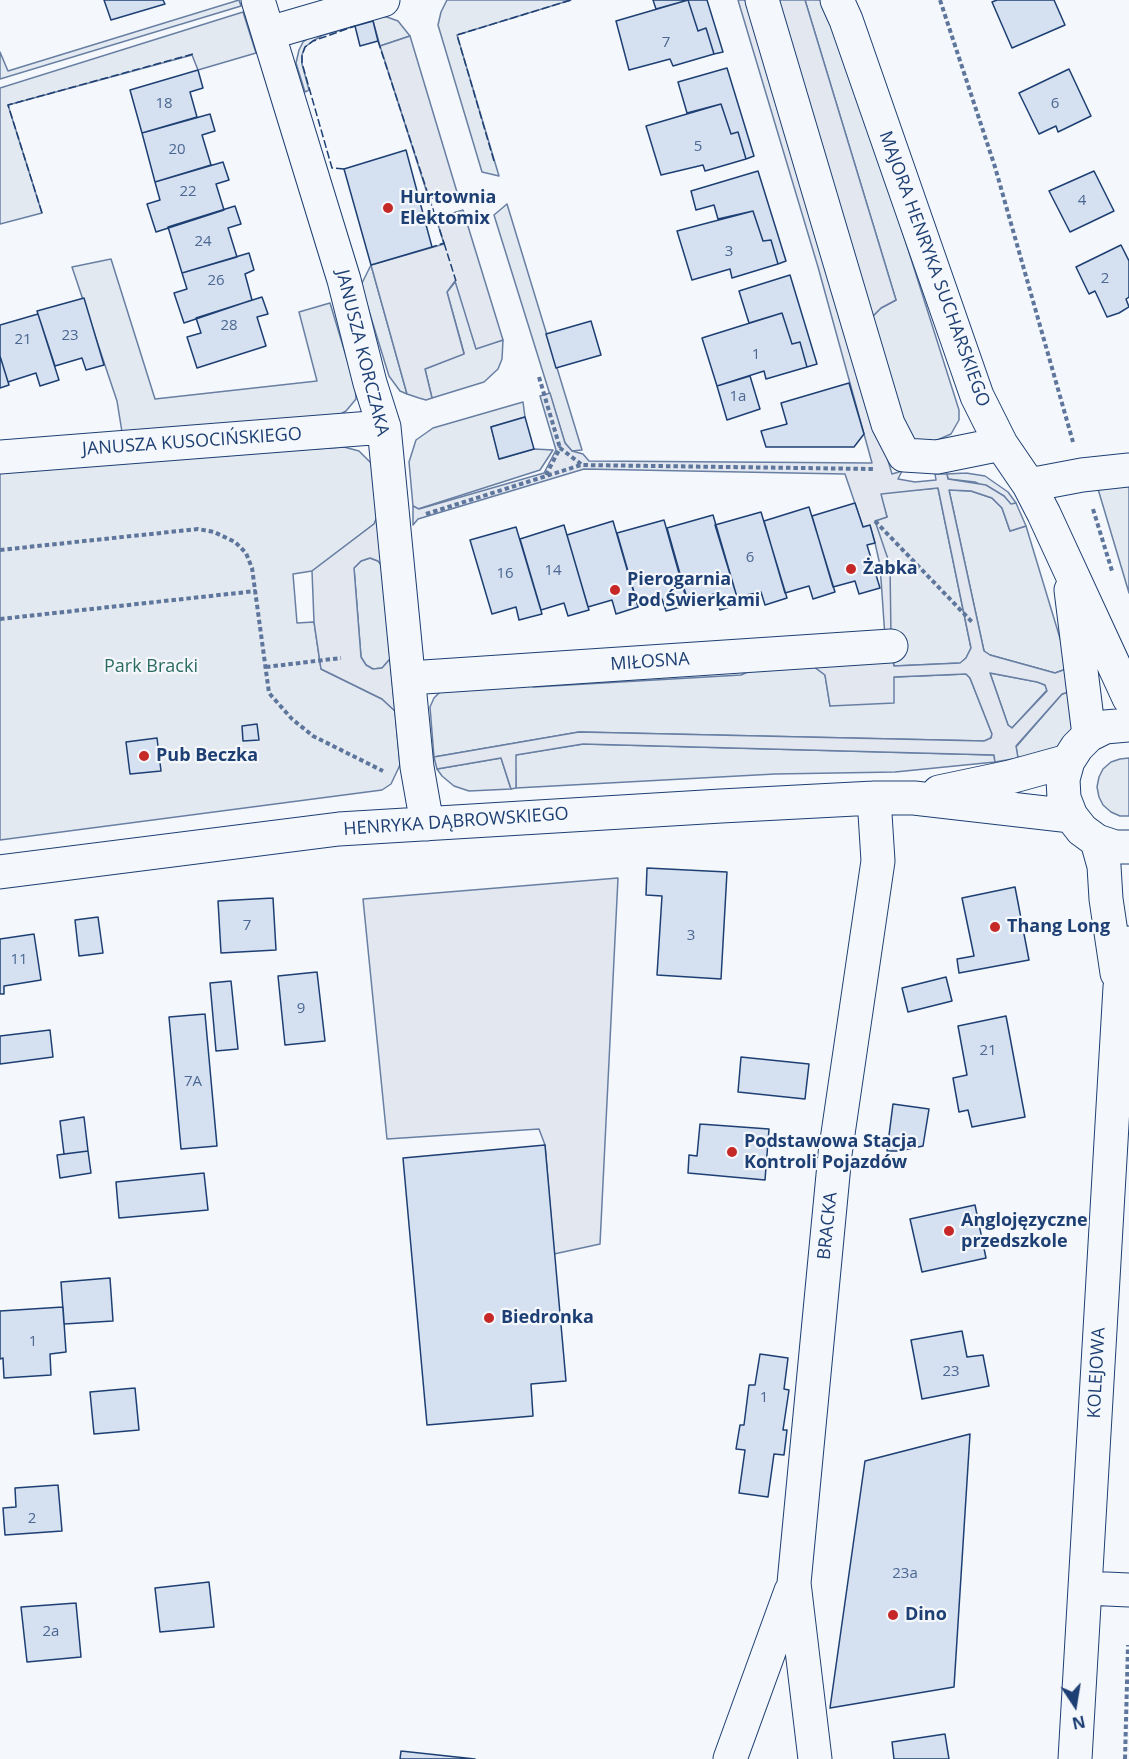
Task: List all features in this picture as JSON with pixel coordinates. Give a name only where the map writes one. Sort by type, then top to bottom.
[{"type":"street","name":"JANUSZA KORCZAKA","points":[[258,0],[344,280],[369,383],[384,427],[418,777],[427,824]]},
{"type":"street","points":[[269,33],[382,0]]},
{"type":"street","points":[[762,0],[884,413],[904,455],[937,457],[1001,444]]},
{"type":"street","name":"MAJORA HENRYKA SUCHARSKIEGO","points":[[837,0],[846,20],[977,396],[1001,444],[1029,485],[1068,562],[1129,698]]},
{"type":"street","name":"JANUSZA KUSOCIŃSKIEGO","points":[[0,457],[384,427]]},
{"type":"street","points":[[1029,485],[1082,475],[1129,470]]},
{"type":"street","name":"MAJORA HENRYKA SUCHARSKIEGO","points":[[1068,562],[1080,677],[1089,735]]},
{"type":"street","name":"MIŁOSNA","points":[[409,678],[891,646]]},
{"type":"street","points":[[1129,725],[1105,727],[1089,735],[1068,761],[1063,779],[1064,798],[1071,816],[1082,830],[1097,841],[1115,847],[1129,847]]},
{"type":"street","name":"HENRYKA DĄBROWSKIEGO","points":[[914,798],[1010,777],[1068,761]]},
{"type":"street","name":"HENRYKA DĄBROWSKIEGO","points":[[0,872],[339,829],[874,798],[914,798],[1071,816]]},
{"type":"street","name":"BRACKA","points":[[794,1584],[835,1154],[878,861],[874,798]]},
{"type":"street","name":"KOLEJOWA","points":[[1097,841],[1104,866],[1106,899],[1120,987]]},
{"type":"street","name":"KOLEJOWA","points":[[1075,1759],[1120,987],[1129,943]]},
{"type":"street","points":[[730,1759],[794,1584]]},
{"type":"street","points":[[794,1584],[815,1759]]},
{"type":"street","points":[[1084,1588],[1129,1590]]},
{"type":"path","points":[[940,0],[995,166],[1082,475],[1112,572]]},
{"type":"path","points":[[539,377],[560,448],[581,465]]},
{"type":"path","points":[[546,475],[560,448]]},
{"type":"path","points":[[394,524],[581,465],[877,469]]},
{"type":"path","points":[[875,521],[973,623]]},
{"type":"path","points":[[0,550],[198,529],[214,532],[235,542],[246,554],[252,568],[269,693],[292,719],[313,736],[385,772]]},
{"type":"path","points":[[0,619],[256,591]]},
{"type":"path","points":[[266,667],[341,658]]},
{"type":"path","points":[[1125,1759],[1128,1645]]},
{"type":"green space","points":[[239,0],[241,6],[0,79],[0,52],[8,71]]},
{"type":"green space","points":[[447,0],[571,0],[457,35],[499,176],[482,172],[438,25]]},
{"type":"green space","points":[[805,0],[829,0],[959,410],[959,420],[951,434],[935,441],[915,440],[908,436],[870,325],[873,316],[881,308],[896,300]]},
{"type":"green space","points":[[243,12],[256,53],[198,70],[192,55],[8,105],[42,213],[0,224],[0,88]]},
{"type":"green space","points":[[375,16],[398,21],[410,36],[380,46],[373,21],[323,35],[305,47],[302,55],[309,90],[305,92],[296,63],[303,42],[314,34]]},
{"type":"green space","points":[[507,204],[582,450],[572,451],[565,443],[494,215]]},
{"type":"green space","points":[[111,259],[155,399],[317,381],[299,312],[330,303],[355,386],[356,399],[346,411],[332,419],[122,432],[117,401],[72,267]]},
{"type":"green space","points":[[371,265],[407,394],[400,391],[389,376],[361,285]]},
{"type":"green space","points":[[456,281],[476,348],[503,340],[502,359],[498,369],[484,382],[432,398],[425,369],[464,353],[447,292]]},
{"type":"green space","points":[[523,402],[525,417],[491,427],[500,459],[534,449],[553,450],[540,470],[418,509],[413,506],[409,462],[416,440],[433,428]]},
{"type":"green space","name":"Park Bracki","points":[[344,447],[359,451],[371,463],[375,475],[379,513],[374,524],[312,571],[293,574],[297,623],[314,622],[321,669],[382,699],[395,711],[400,765],[391,784],[382,790],[0,840],[0,469]]},
{"type":"green space","points":[[966,473],[985,476],[1008,492],[1016,503],[1011,505],[1004,496],[975,482],[948,479],[947,474]]},
{"type":"green space","points":[[1129,485],[1129,593],[1098,489]]},
{"type":"green space","points":[[938,488],[971,648],[961,663],[894,666],[875,521],[887,517],[880,493]]},
{"type":"green space","points":[[949,490],[971,491],[992,498],[1002,508],[1010,531],[1026,526],[1069,668],[1055,673],[990,655],[984,651]]},
{"type":"green space","points":[[370,558],[378,561],[383,567],[390,659],[382,668],[373,669],[366,665],[361,657],[354,568],[361,561]]},
{"type":"green space","points":[[766,664],[813,666],[825,675],[830,706],[894,677],[966,674],[970,678],[992,734],[991,738],[985,741],[579,732],[434,757],[430,707],[434,698],[444,688]]},
{"type":"green space","points":[[990,673],[1038,682],[1045,685],[1047,690],[1012,728],[1008,725]]},
{"type":"green space","points":[[1075,690],[1075,728],[1054,751],[1018,758],[1016,747],[1062,694]]},
{"type":"green space","points":[[583,744],[994,755],[995,762],[895,772],[775,774],[516,788],[515,755]]},
{"type":"green space","points":[[501,758],[511,789],[469,791],[454,786],[437,769]]},
{"type":"green space","points":[[1129,758],[1129,816],[1120,816],[1103,805],[1097,787],[1103,769],[1111,762]]},
{"type":"shaded area","points":[[738,0],[751,0],[892,474],[902,471],[898,479],[915,482],[936,480],[935,474],[947,474],[948,479],[986,485],[1004,496],[1011,504],[1016,503],[1026,526],[1010,531],[1002,508],[992,498],[971,491],[949,490],[984,651],[990,655],[1055,673],[1069,668],[1075,690],[1062,694],[1016,746],[1018,758],[995,762],[994,755],[583,744],[516,755],[516,788],[511,789],[501,758],[437,769],[434,757],[579,732],[984,741],[991,738],[992,734],[970,678],[966,674],[894,677],[894,703],[830,706],[825,675],[813,666],[892,657],[894,666],[960,663],[966,658],[971,648],[938,488],[881,494],[887,517],[875,521],[890,565],[891,637],[885,637],[880,565],[875,543],[870,526],[863,527],[845,474],[584,469],[418,519],[413,525],[413,506],[419,509],[544,473],[556,450],[540,396],[550,393],[565,443],[572,451],[583,454],[589,461],[872,463],[818,267]],"holes":[[[990,673],[1045,685],[1047,691],[1012,728],[1008,725]]]},
{"type":"shaded area","points":[[762,0],[805,0],[896,300],[881,308],[873,316],[870,325]]},
{"type":"shaded area","points":[[410,36],[457,192],[429,199],[380,46]]},
{"type":"shaded area","points":[[463,210],[503,340],[476,349],[455,281],[447,292],[464,354],[425,369],[432,398],[426,400],[407,394],[371,265],[444,244],[436,218]]},
{"type":"shaded area","points":[[379,513],[383,567],[378,561],[370,558],[361,561],[354,568],[361,657],[366,665],[373,669],[382,668],[390,659],[395,711],[382,699],[321,669],[314,622],[312,571],[374,524]]},
{"type":"shaded area","points":[[766,664],[741,675],[534,687],[513,680]]},
{"type":"shaded area","points":[[618,878],[600,1244],[554,1254],[545,1145],[539,1129],[387,1139],[363,899]]},
{"type":"building","points":[[104,0],[163,0],[165,4],[111,20]]},
{"type":"building","points":[[653,0],[688,0],[656,9]]},
{"type":"building","points":[[688,0],[698,31],[706,28],[714,54],[673,66],[670,59],[629,70],[616,21]]},
{"type":"building","points":[[688,0],[707,0],[723,52],[714,54],[706,28],[698,31]]},
{"type":"building","points":[[997,0],[1054,0],[1065,25],[1012,48],[992,2]]},
{"type":"building","points":[[373,21],[378,41],[360,46],[355,26]]},
{"type":"building","points":[[727,68],[754,156],[746,159],[738,132],[731,134],[721,104],[687,113],[678,82]]},
{"type":"building","points":[[1069,69],[1091,116],[1058,132],[1056,126],[1039,134],[1019,93]]},
{"type":"building","points":[[198,70],[203,88],[190,92],[197,117],[142,133],[130,90]]},
{"type":"building","points":[[721,104],[731,134],[738,132],[746,159],[705,171],[703,165],[661,175],[646,126]]},
{"type":"building","points":[[210,114],[215,131],[202,135],[211,165],[155,182],[142,133]]},
{"type":"building","name":"Hurtownia Elektomix","points":[[406,150],[432,247],[371,265],[344,169]]},
{"type":"building","points":[[223,162],[229,180],[216,184],[224,210],[156,232],[147,204],[160,200],[155,182]]},
{"type":"building","points":[[758,171],[786,261],[778,264],[771,240],[763,241],[753,211],[718,219],[714,205],[696,210],[691,191]]},
{"type":"building","points":[[1094,171],[1114,211],[1070,232],[1049,191]]},
{"type":"building","points":[[235,206],[241,224],[228,228],[237,257],[182,273],[168,227]]},
{"type":"building","points":[[753,211],[763,241],[771,240],[778,264],[732,278],[730,269],[692,280],[677,231]]},
{"type":"building","points":[[1121,245],[1129,261],[1129,297],[1126,299],[1129,307],[1107,317],[1095,291],[1089,294],[1076,267]]},
{"type":"building","points":[[249,253],[254,270],[245,274],[252,300],[184,323],[174,293],[187,289],[182,273]]},
{"type":"building","points":[[790,275],[817,364],[807,367],[800,342],[792,344],[782,313],[749,323],[739,291]]},
{"type":"building","points":[[262,297],[268,314],[257,317],[266,346],[197,368],[187,337],[201,333],[196,318]]},
{"type":"building","points":[[84,298],[104,365],[86,370],[82,358],[55,366],[37,311]]},
{"type":"building","points":[[782,313],[792,344],[800,342],[807,367],[766,379],[764,371],[717,386],[702,338]]},
{"type":"building","points":[[38,314],[59,380],[40,386],[36,373],[8,382],[0,356],[0,325]]},
{"type":"building","points":[[591,321],[601,355],[556,368],[546,334]]},
{"type":"building","points":[[0,356],[9,385],[0,388]]},
{"type":"building","points":[[750,376],[760,409],[727,420],[717,386]]},
{"type":"building","points":[[849,383],[864,434],[854,447],[766,447],[761,431],[787,424],[781,403]]},
{"type":"building","points":[[525,417],[534,449],[499,459],[491,427]]},
{"type":"building","points":[[855,503],[863,527],[870,525],[875,543],[867,545],[880,588],[859,594],[855,581],[833,587],[812,516]]},
{"type":"building","points":[[809,507],[835,592],[813,599],[809,586],[785,593],[764,521]]},
{"type":"building","points":[[761,512],[787,598],[765,605],[761,592],[737,597],[715,525]]},
{"type":"building","points":[[713,515],[739,604],[720,610],[714,594],[688,602],[667,528]]},
{"type":"building","points":[[664,520],[688,605],[666,611],[662,599],[638,606],[617,533]]},
{"type":"building","points":[[613,521],[638,607],[616,614],[612,600],[588,607],[567,535]]},
{"type":"building","points":[[564,525],[589,610],[568,616],[564,603],[541,610],[520,539]]},
{"type":"building","points":[[516,527],[542,614],[519,620],[516,607],[492,614],[470,540]]},
{"type":"building","points":[[257,724],[259,740],[243,741],[242,726]]},
{"type":"building","points":[[157,738],[161,771],[130,774],[126,742]]},
{"type":"building","points":[[647,868],[727,872],[721,979],[657,975],[662,896],[646,895]]},
{"type":"building","name":"Thang Long","points":[[1015,887],[1029,960],[959,973],[957,959],[974,956],[962,898]]},
{"type":"building","points":[[273,898],[276,950],[221,953],[218,901]]},
{"type":"building","points":[[98,917],[103,953],[79,956],[75,920]]},
{"type":"building","points":[[34,934],[41,980],[4,986],[4,994],[0,994],[0,939]]},
{"type":"building","points":[[317,972],[325,1041],[285,1045],[278,976]]},
{"type":"building","points":[[946,977],[952,1001],[908,1012],[902,988]]},
{"type":"building","points":[[231,981],[238,1049],[216,1051],[210,983]]},
{"type":"building","points":[[205,1014],[217,1146],[181,1149],[169,1017]]},
{"type":"building","points":[[1006,1016],[1025,1117],[972,1127],[968,1110],[959,1112],[953,1078],[967,1075],[958,1026]]},
{"type":"building","points":[[50,1030],[53,1057],[0,1064],[0,1036]]},
{"type":"building","points":[[741,1057],[809,1064],[805,1099],[738,1092]]},
{"type":"building","points":[[893,1104],[929,1109],[923,1146],[887,1151]]},
{"type":"building","points":[[84,1117],[88,1151],[64,1154],[60,1121]]},
{"type":"building","name":"Podstawowa Stacja Kontroli Pojazdów","points":[[700,1124],[769,1129],[765,1180],[688,1173],[689,1155],[697,1156]]},
{"type":"building","name":"Biedronka","points":[[545,1145],[566,1381],[531,1384],[533,1416],[427,1425],[403,1158]]},
{"type":"building","points":[[88,1151],[91,1173],[60,1178],[57,1155]]},
{"type":"building","points":[[204,1173],[208,1210],[119,1218],[116,1182]]},
{"type":"building","name":"Anglojęzyczne przedszkole","points":[[975,1205],[986,1258],[922,1272],[910,1219]]},
{"type":"building","points":[[110,1278],[113,1321],[64,1324],[61,1282]]},
{"type":"building","points":[[63,1307],[66,1352],[50,1354],[51,1375],[4,1378],[3,1358],[0,1359],[0,1311]]},
{"type":"building","points":[[962,1331],[967,1357],[983,1355],[989,1386],[922,1399],[911,1340]]},
{"type":"building","points":[[760,1354],[788,1358],[784,1389],[789,1390],[783,1430],[787,1430],[784,1455],[774,1454],[768,1497],[739,1493],[745,1450],[736,1449],[740,1425],[744,1425],[749,1385],[755,1385]]},
{"type":"building","points":[[135,1388],[139,1430],[94,1434],[90,1392]]},
{"type":"building","points":[[970,1434],[954,1687],[830,1708],[865,1461]]},
{"type":"building","points":[[58,1485],[62,1531],[5,1535],[3,1508],[16,1507],[15,1488]]},
{"type":"building","points":[[209,1582],[214,1627],[160,1632],[155,1588]]},
{"type":"building","points":[[76,1603],[81,1657],[27,1662],[21,1607]]},
{"type":"building","points":[[945,1734],[949,1759],[894,1759],[892,1742]]},
{"type":"building","points":[[401,1751],[475,1759],[400,1759]]},
{"type":"fence","points":[[494,161],[457,35],[571,0]]},
{"type":"fence","points":[[344,169],[332,168],[302,63],[302,55],[305,47],[313,41],[355,26]]},
{"type":"fence","points":[[378,41],[444,243],[432,247]]},
{"type":"fence","points":[[42,213],[8,105],[193,54]]},
{"type":"fence","points":[[444,243],[456,281]]},
{"type":"place","name":"Hurtownia Elektomix","points":[[388,208]]},
{"type":"place","name":"Żabka","points":[[851,569]]},
{"type":"place","name":"Pierogarnia Pod Świerkami","points":[[615,590]]},
{"type":"place","name":"Pub Beczka","points":[[144,756]]},
{"type":"place","name":"Thang Long","points":[[995,927]]},
{"type":"place","name":"Podstawowa Stacja Kontroli Pojazdów","points":[[732,1152]]},
{"type":"place","name":"Anglojęzyczne przedszkole","points":[[949,1231]]},
{"type":"place","name":"Biedronka","points":[[489,1318]]},
{"type":"place","name":"Dino","points":[[893,1615]]}]
